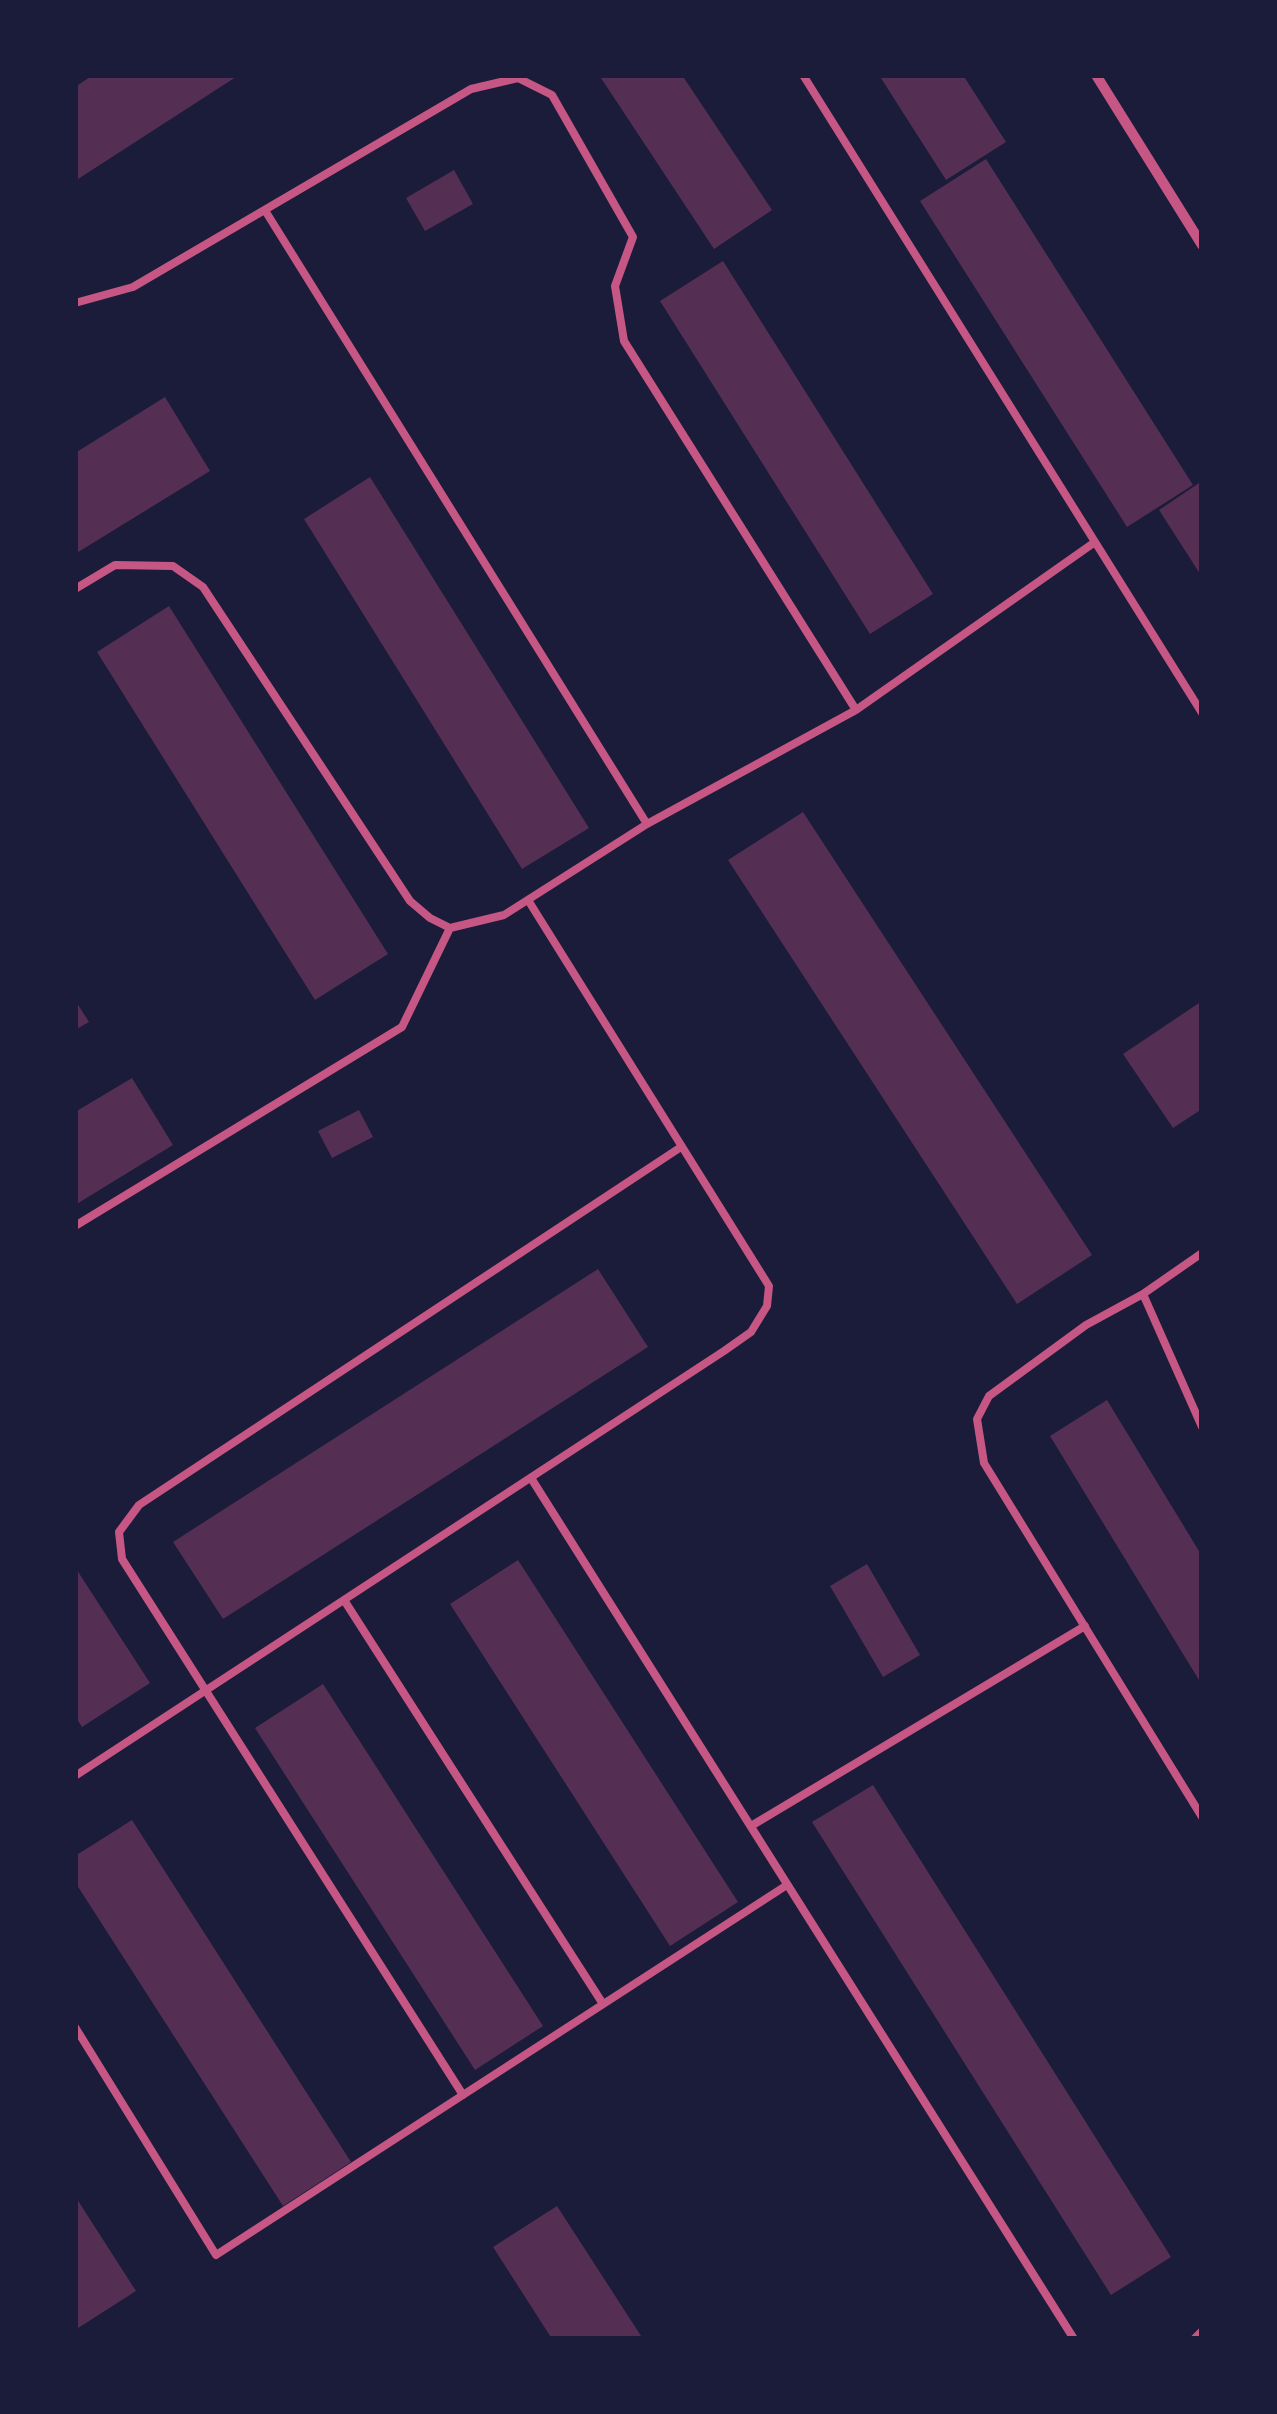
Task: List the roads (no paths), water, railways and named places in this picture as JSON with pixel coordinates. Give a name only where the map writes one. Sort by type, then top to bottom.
[{"type":"street","points":[[1096,75],[1202,245]]},
{"type":"lane","points":[[803,75],[1202,713]]},
{"type":"lane","points":[[75,303],[133,286],[471,90],[518,78],[552,95],[633,237],[615,286],[624,341],[856,710]]},
{"type":"lane","points":[[266,212],[647,824]]},
{"type":"lane","points":[[75,590],[115,565],[173,566],[204,586],[410,901],[450,928],[504,915],[647,824],[856,710],[1094,542]]},
{"type":"lane","points":[[75,1776],[751,1332],[767,1306],[770,1286],[528,900]]},
{"type":"lane","points":[[75,1226],[402,1027],[450,928]]},
{"type":"lane","points":[[463,2094],[122,1560],[119,1532],[139,1505],[681,1147]]},
{"type":"lane","points":[[1202,1253],[1143,1294],[1086,1324],[989,1396],[977,1419],[984,1463],[1202,1817]]},
{"type":"lane","points":[[1143,1294],[1202,1427]]},
{"type":"lane","points":[[531,1478],[1074,2339]]},
{"type":"lane","points":[[344,1600],[603,2004]]},
{"type":"lane","points":[[751,1826],[1084,1626]]},
{"type":"lane","points":[[75,2026],[216,2254],[787,1885]]},
{"type":"lane","points":[[1194,2339],[1202,2331]]}]
